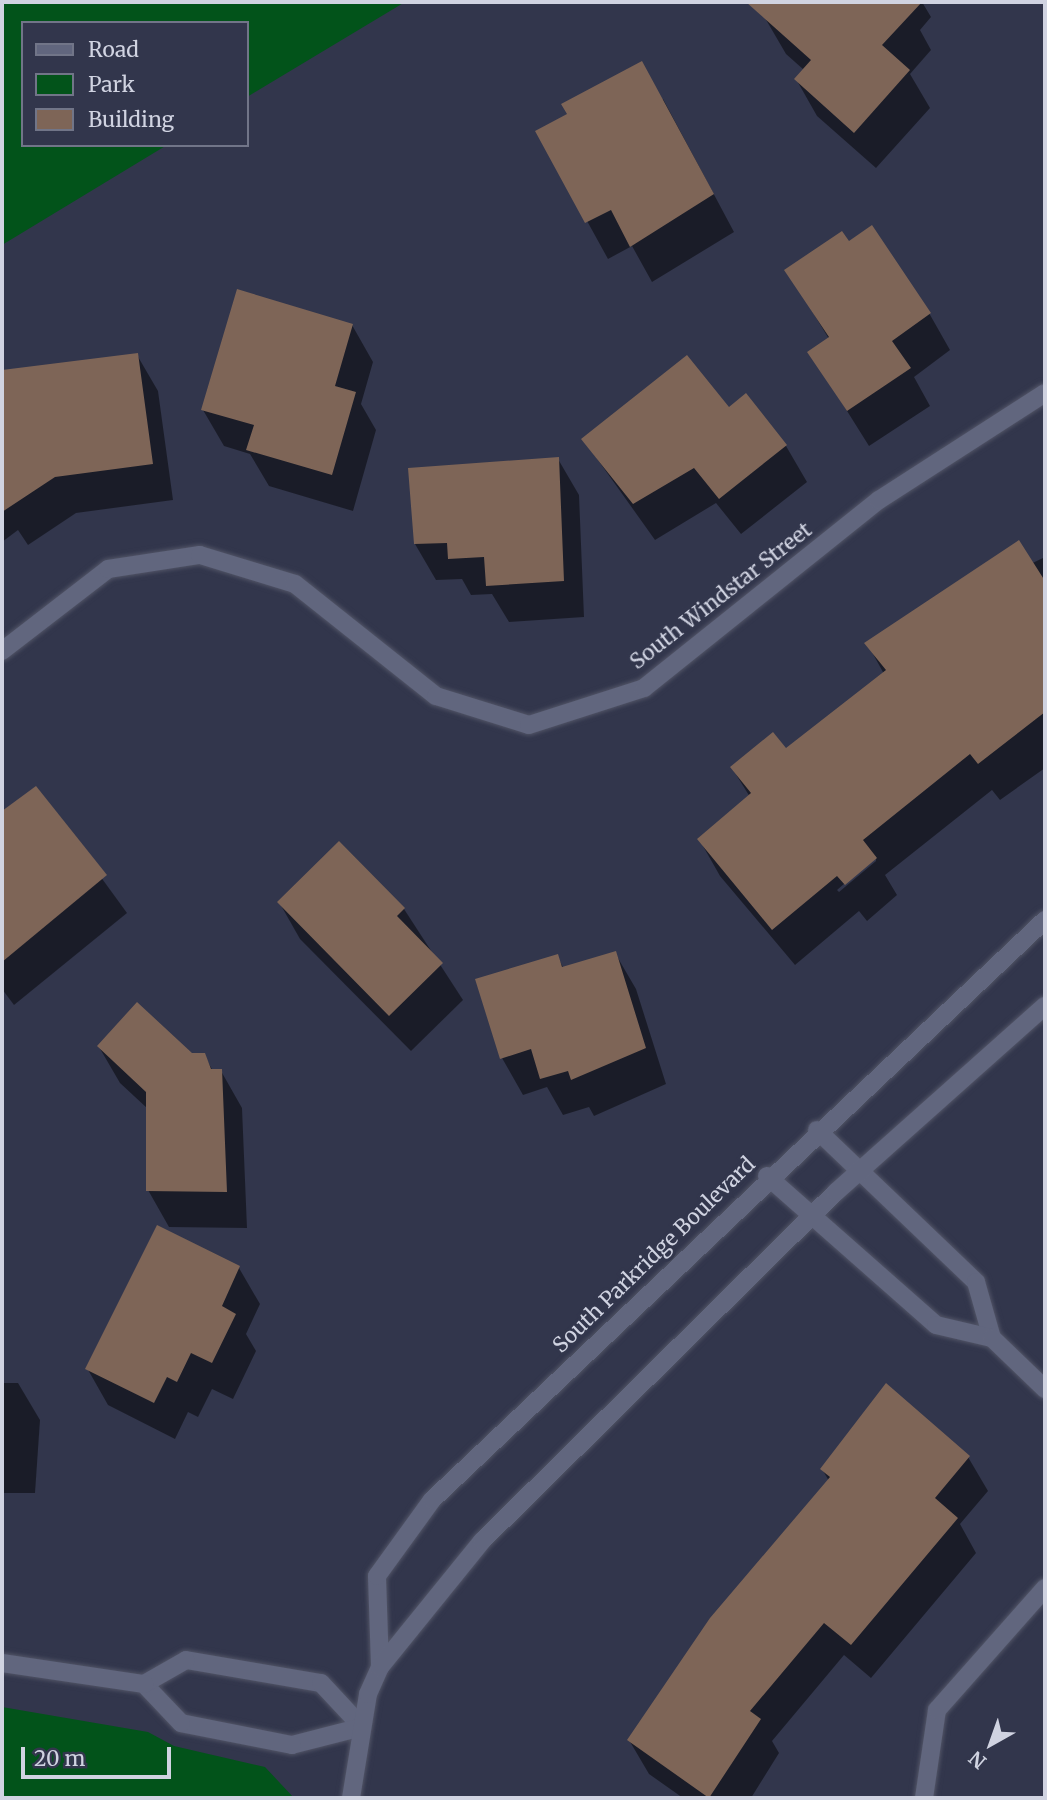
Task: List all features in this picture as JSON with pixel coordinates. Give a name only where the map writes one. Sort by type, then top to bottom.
[{"type":"street","name":"South Windstar Street","points":[[2,651],[108,569],[200,555],[295,584],[436,696],[529,725],[644,688],[879,500],[1045,393]]},
{"type":"street","name":"South Parkridge Boulevard","points":[[351,1798],[362,1727],[380,1667],[377,1576],[432,1500],[767,1176],[1045,920]]},
{"type":"street","name":"South Parkridge Boulevard","points":[[380,1667],[482,1541],[859,1172],[1045,1006]]},
{"type":"street","points":[[817,1130],[976,1282],[992,1338],[1045,1389]]},
{"type":"street","points":[[767,1176],[936,1325],[992,1338]]},
{"type":"street","points":[[925,1798],[937,1710],[1045,1588]]},
{"type":"street","points":[[2,1663],[144,1684],[181,1723],[292,1745],[362,1727],[321,1683],[186,1660],[144,1684]]},
{"type":"green space","points":[[2,2],[405,2],[248,96],[248,21],[21,21],[21,147],[164,147],[2,245]]},
{"type":"green space","points":[[2,1707],[148,1732],[174,1746],[265,1767],[294,1798],[2,1798]]},
{"type":"building","points":[[746,2],[922,2],[882,45],[910,70],[854,133],[794,79],[811,60]]},
{"type":"building","points":[[642,61],[714,194],[630,247],[611,210],[585,223],[535,131],[567,114],[561,104]]},
{"type":"building","points":[[872,225],[931,313],[892,341],[911,368],[847,411],[807,352],[829,337],[784,270],[842,231],[849,241]]},
{"type":"building","points":[[237,289],[353,324],[335,386],[356,392],[332,475],[246,450],[254,425],[201,410]]},
{"type":"building","points":[[138,353],[153,464],[55,477],[2,512],[2,370]]},
{"type":"building","points":[[687,355],[729,407],[746,393],[787,445],[719,499],[694,468],[633,504],[581,439]]},
{"type":"building","points":[[559,457],[564,581],[486,586],[484,557],[448,559],[447,543],[414,544],[408,468]]},
{"type":"building","points":[[1019,540],[1045,581],[1045,712],[978,764],[970,754],[863,840],[877,858],[845,885],[837,876],[772,930],[697,839],[751,793],[730,767],[773,732],[786,748],[886,670],[864,643]]},
{"type":"building","points":[[36,786],[107,875],[2,962],[2,811]]},
{"type":"building","points":[[339,841],[405,908],[397,916],[443,963],[389,1016],[277,902]]},
{"type":"building","points":[[616,951],[646,1048],[571,1080],[568,1071],[540,1079],[531,1049],[500,1059],[475,979],[558,954],[562,967]]},
{"type":"building","points":[[137,1002],[192,1053],[205,1053],[211,1069],[222,1069],[227,1192],[146,1191],[146,1092],[97,1046]]},
{"type":"building","points":[[157,1225],[240,1266],[222,1306],[236,1314],[212,1363],[191,1353],[177,1382],[167,1377],[154,1403],[85,1369]]},
{"type":"building","points":[[886,1383],[970,1456],[935,1498],[958,1518],[851,1645],[824,1623],[750,1711],[761,1719],[709,1798],[627,1740],[710,1618],[830,1477],[820,1469]]}]
